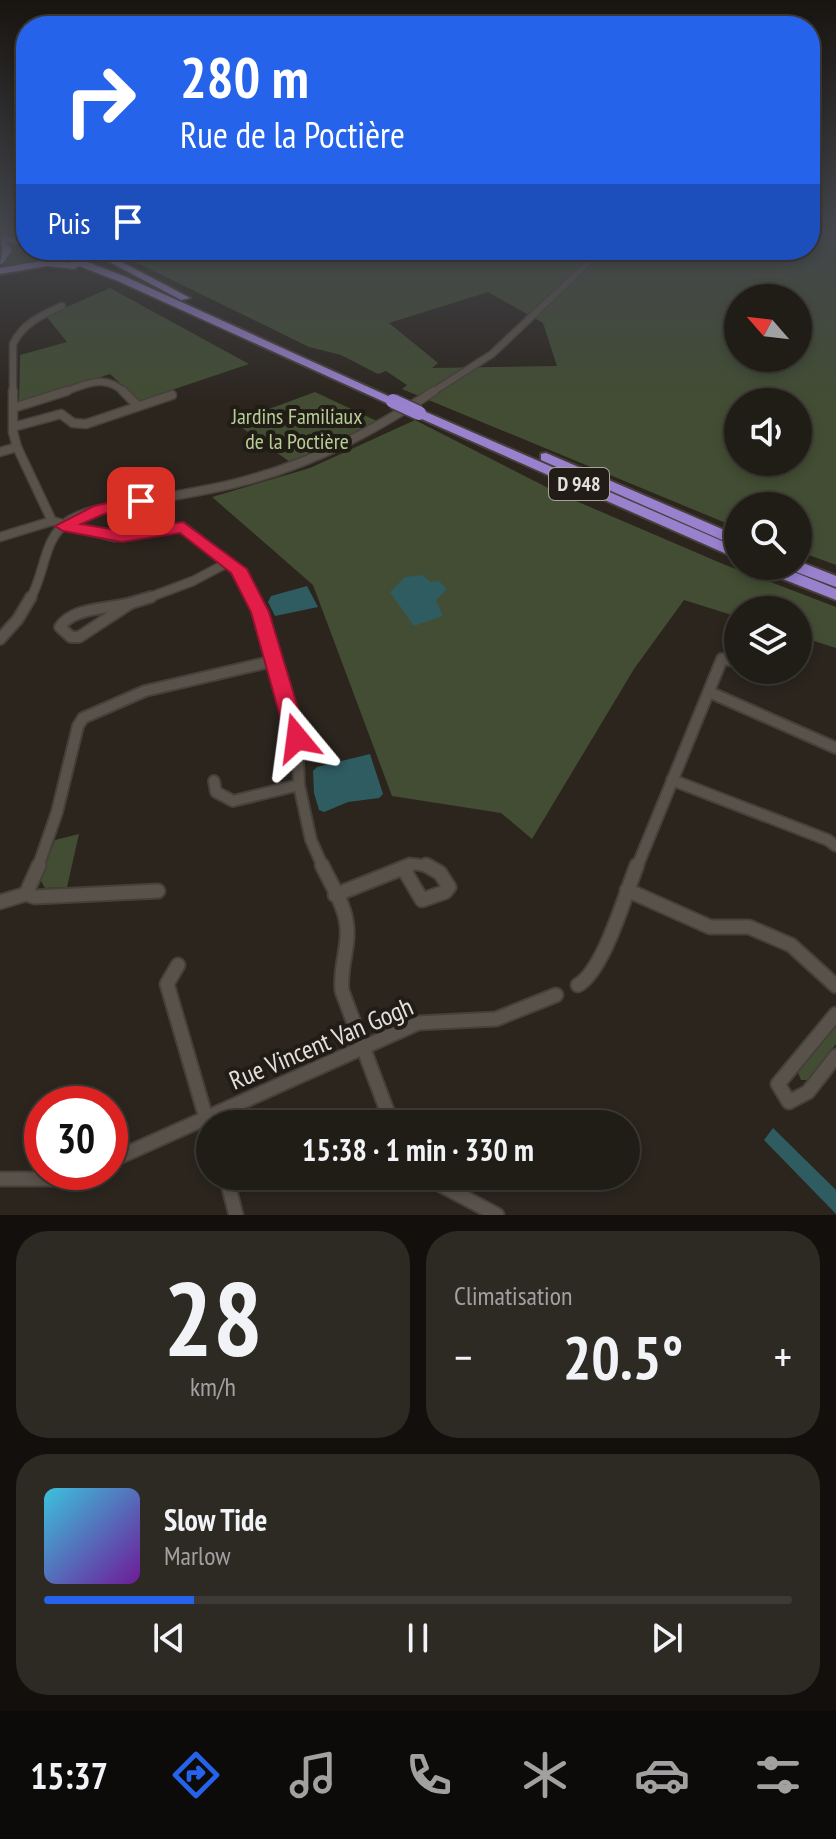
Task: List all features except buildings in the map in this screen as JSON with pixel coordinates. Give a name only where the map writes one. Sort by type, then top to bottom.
[{"type":"highway","name":"D 948","points":[[147,290],[398,397]]},
{"type":"highway","name":"D 948","points":[[165,290],[724,548]]},
{"type":"highway","points":[[172,290],[190,300]]},
{"type":"highway","name":"D 948","points":[[424,409],[724,536]]},
{"type":"highway","points":[[812,572],[836,582]]},
{"type":"highway","points":[[799,580],[836,595]]},
{"type":"street","points":[[0,537],[100,510],[216,488],[327,453],[369,433],[492,354],[560,290]]},
{"type":"street","points":[[62,306],[17,332],[8,353],[13,371],[13,427],[17,447],[58,523],[122,537],[183,527],[241,574],[258,608],[297,738],[299,785],[311,840],[346,919],[347,933],[340,977],[342,991],[387,1110]]},
{"type":"street","points":[[1,372],[13,371]]},
{"type":"street","points":[[13,408],[99,381],[115,383],[138,406]]},
{"type":"street","points":[[13,427],[61,414],[73,423],[86,424],[172,395]]},
{"type":"street","points":[[0,452],[17,447]]},
{"type":"street","points":[[0,639],[18,619],[36,589],[58,523]]},
{"type":"street","points":[[132,603],[79,637],[71,637],[60,627],[66,618],[75,614],[132,603],[192,584],[229,562]]},
{"type":"street","points":[[578,985],[587,980],[597,964],[724,659]]},
{"type":"street","points":[[26,894],[40,867],[56,819],[78,726],[83,718],[145,691],[274,661]]},
{"type":"street","points":[[709,692],[836,748]]},
{"type":"street","points":[[672,780],[828,840],[836,846]]},
{"type":"street","points":[[214,781],[216,792],[233,801],[299,785]]},
{"type":"street","points":[[335,895],[403,868]]},
{"type":"street","points":[[627,890],[710,927],[749,927],[791,945],[836,986]]},
{"type":"street","points":[[0,902],[26,894],[35,897],[158,891]]},
{"type":"street","points":[[178,965],[167,984],[207,1110]]},
{"type":"street","name":"Rue Vincent Van Gogh","points":[[233,1110],[418,1023],[496,1019],[556,995]]},
{"type":"street","points":[[836,1014],[778,1084],[789,1102],[808,1092],[836,1056]]},
{"type":"street","name":"Rue Vincent Van Gogh","points":[[128,1154],[196,1127]]},
{"type":"street","points":[[0,1179],[24,1179]]},
{"type":"street","points":[[230,1190],[236,1215]]},
{"type":"street","points":[[450,1190],[497,1215]]},
{"type":"green space","points":[[106,290],[113,290],[249,364],[139,401],[110,374],[19,404],[20,355],[67,342],[46,316]]},
{"type":"green space","points":[[192,290],[724,290],[724,372],[812,372],[812,290],[836,290],[836,565],[812,556],[812,492],[724,492],[724,522],[402,389],[407,385],[386,371],[378,374],[341,355],[309,347]],"holes":[[[488,292],[543,323],[557,366],[432,368],[438,363],[389,323]]]},
{"type":"green space","name":"Jardins Familiaux de la Poctière","points":[[315,392],[381,423],[290,462],[234,422]]},
{"type":"green space","points":[[415,420],[562,495],[724,564],[724,580],[765,580],[807,596],[724,596],[724,613],[684,600],[634,669],[532,839],[501,813],[392,796],[313,585],[212,497],[310,468]]},
{"type":"green space","points":[[812,598],[836,607],[836,648],[812,640]]},
{"type":"green space","points":[[79,834],[67,887],[45,888],[40,879],[55,840]]},
{"type":"green space","points":[[836,1022],[836,1044],[807,1080],[801,1080],[797,1070]]},
{"type":"water","points":[[422,575],[431,582],[439,581],[447,589],[436,600],[443,616],[414,626],[390,592],[405,577]]},
{"type":"water","points":[[307,586],[318,607],[275,616],[268,602],[271,596]]},
{"type":"water","points":[[370,754],[383,794],[379,798],[348,802],[324,812],[319,810],[313,771],[317,767]]},
{"type":"water","points":[[773,1128],[836,1190],[836,1214],[764,1140]]},
{"type":"route","points":[[141,501],[84,515],[63,526],[114,537],[183,527],[238,569],[260,612],[297,738]]}]
